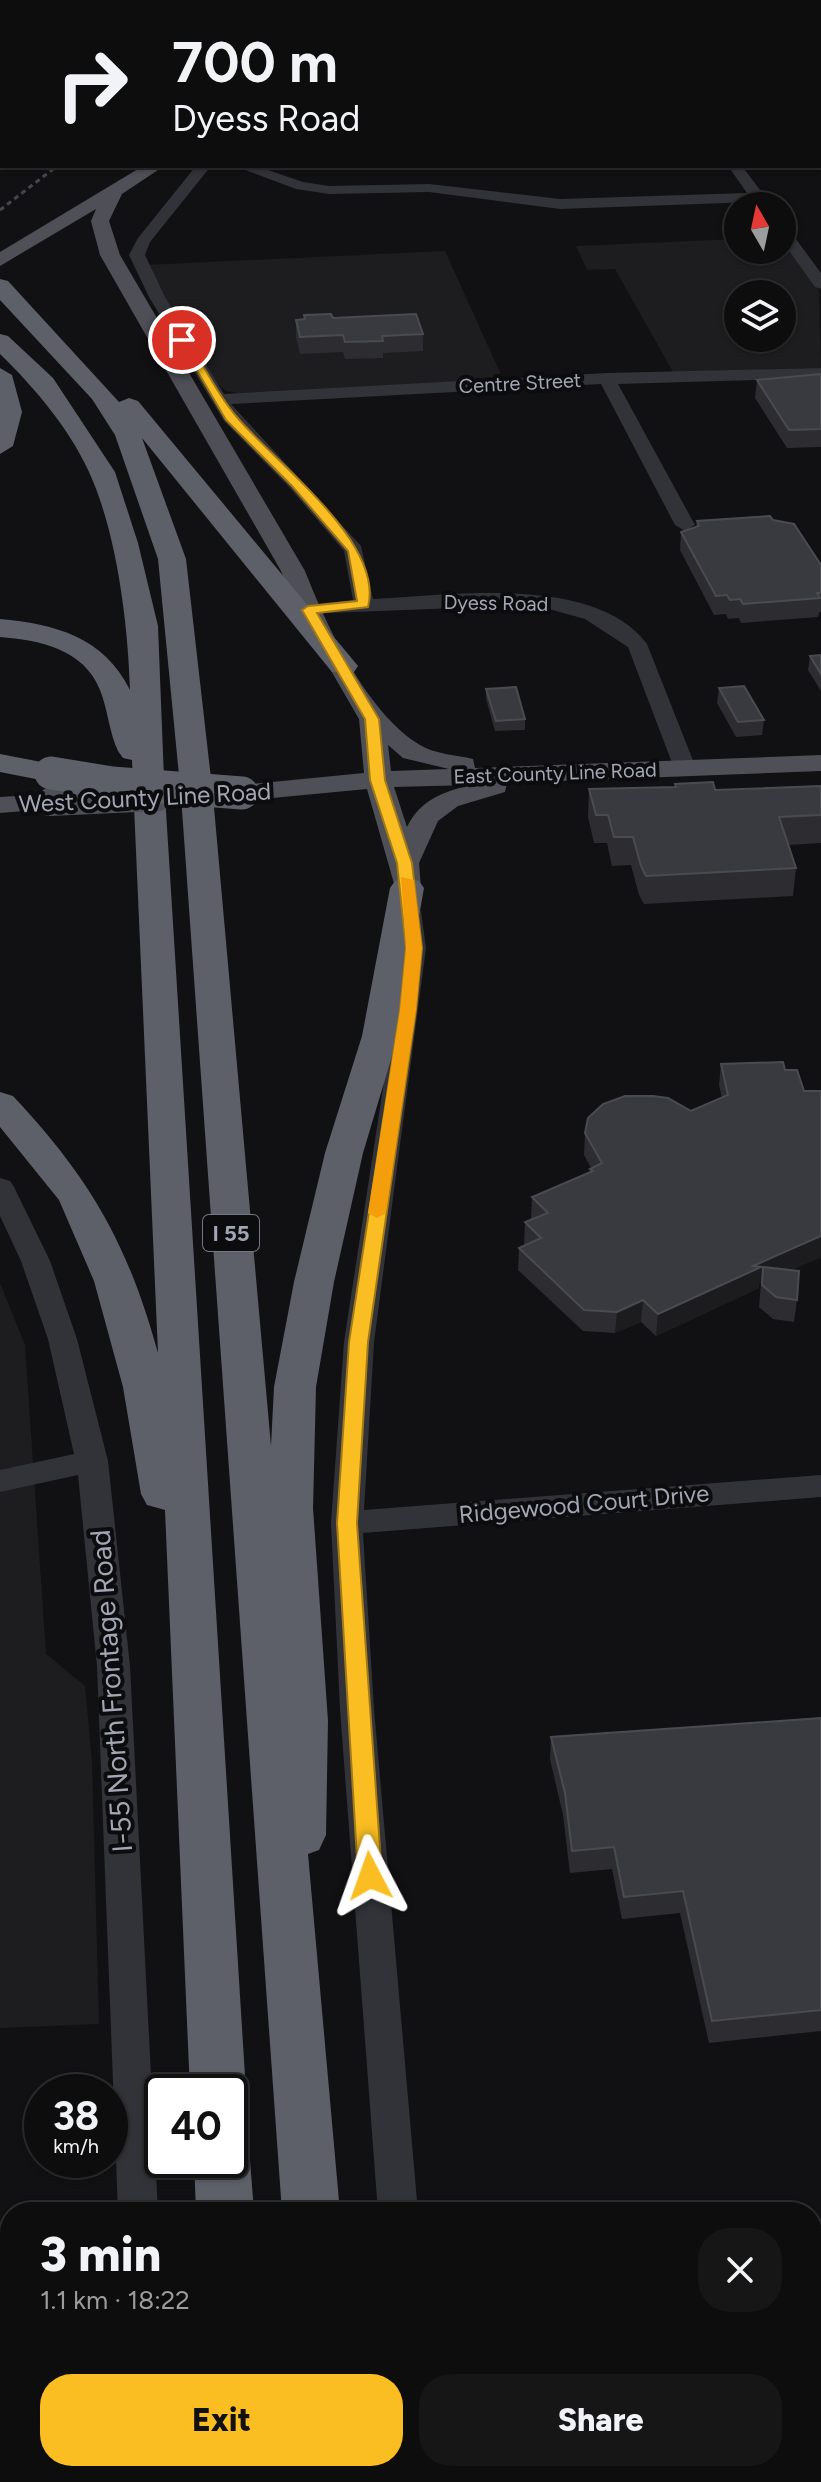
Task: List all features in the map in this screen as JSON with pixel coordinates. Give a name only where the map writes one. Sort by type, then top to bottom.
[{"type":"highway","points":[[13,299],[103,375],[343,666]]},
{"type":"highway","name":"I 55","points":[[13,299],[102,395],[128,435],[172,559],[197,796],[310,2202]]},
{"type":"highway","name":"I 55","points":[[0,341],[44,383],[102,472],[124,543],[143,626],[148,779],[217,2074]]},
{"type":"highway","points":[[0,375],[9,412],[0,446]]},
{"type":"highway","points":[[0,628],[59,638],[86,651],[105,668],[115,690],[130,745],[148,779]]},
{"type":"highway","points":[[0,763],[50,788],[112,783],[242,793]]},
{"type":"highway","points":[[295,2007],[304,1721],[291,1508],[295,1387],[314,1282],[344,1153],[380,1036],[406,876]]},
{"type":"highway","points":[[0,1104],[26,1132],[85,1212],[123,1302],[154,1430],[202,1773]]},
{"type":"highway","points":[[223,2178],[224,2202]]},
{"type":"main road","points":[[0,260],[152,168]]},
{"type":"main road","points":[[115,189],[100,221],[110,255],[293,571],[308,610],[372,719],[412,752],[433,760],[519,774]]},
{"type":"main road","points":[[50,227],[84,240],[110,255]]},
{"type":"main road","points":[[372,719],[378,780],[406,876]]},
{"type":"main road","name":"East County Line Road","points":[[290,790],[378,780],[821,763]]},
{"type":"main road","points":[[406,876],[424,820],[436,807],[459,796],[549,773]]},
{"type":"main road","name":"West County Line Road","points":[[0,805],[50,788]]},
{"type":"main road","name":"West County Line Road","points":[[242,793],[290,790]]},
{"type":"street","points":[[202,168],[143,241],[137,255],[157,297],[230,417],[297,484],[354,550],[364,604]]},
{"type":"street","points":[[248,168],[301,186],[329,190],[429,188],[560,204],[724,202]]},
{"type":"street","points":[[736,168],[754,192]]},
{"type":"street","points":[[796,249],[821,284]]},
{"type":"street","name":"Centre Street","points":[[220,399],[607,378],[821,373]]},
{"type":"street","points":[[607,378],[619,407],[685,525]]},
{"type":"street","name":"Dyess Road","points":[[308,610],[364,604],[535,601],[560,605],[607,621],[637,644],[685,768]]},
{"type":"street","points":[[397,2202],[357,1709],[347,1523],[359,1342],[408,1010],[414,948],[406,876]]},
{"type":"street","name":"I-55 North Frontage Road","points":[[0,1187],[44,1279],[93,1461],[115,1664],[138,2202]]},
{"type":"street","points":[[0,1481],[93,1461]]},
{"type":"street","name":"Ridgewood Court Drive","points":[[347,1523],[821,1486]]},
{"type":"shaded area","points":[[724,240],[724,264],[796,264],[796,258],[819,290],[821,368],[673,372],[615,269],[587,270],[576,246]]},
{"type":"shaded area","points":[[445,251],[503,379],[244,394],[226,391],[217,383],[145,265]]},
{"type":"shaded area","points":[[0,1283],[25,1345],[46,1654],[85,1686],[92,1762],[99,2024],[0,2028]]},
{"type":"building","points":[[331,314],[333,318],[416,314],[423,334],[382,336],[383,341],[345,342],[343,335],[300,337],[296,320],[305,319],[304,315]]},
{"type":"building","points":[[821,374],[821,429],[789,430],[757,380]]},
{"type":"building","points":[[770,516],[773,520],[794,524],[821,565],[821,593],[817,593],[820,598],[743,604],[740,599],[730,600],[727,595],[716,596],[681,532],[699,526],[697,521]]},
{"type":"building","points":[[821,655],[821,674],[810,656]]},
{"type":"building","points":[[744,686],[764,720],[738,722],[719,688]]},
{"type":"building","points":[[516,687],[525,719],[496,721],[486,689]]},
{"type":"building","points":[[713,782],[715,790],[821,786],[821,815],[779,817],[796,868],[646,876],[633,837],[614,837],[608,815],[596,815],[589,789],[676,787],[675,784]]},
{"type":"building","points":[[783,1062],[785,1070],[797,1070],[804,1091],[821,1091],[821,1236],[658,1314],[643,1300],[617,1312],[584,1310],[519,1248],[541,1238],[525,1222],[548,1213],[532,1197],[593,1171],[590,1169],[602,1163],[585,1133],[588,1118],[603,1104],[625,1096],[653,1096],[668,1098],[691,1111],[728,1095],[721,1064]]},
{"type":"building","points":[[763,1267],[799,1271],[797,1300],[776,1297],[762,1285]]},
{"type":"building","points":[[821,1718],[821,2010],[712,2021],[683,1891],[624,1897],[614,1847],[572,1851],[565,1793],[551,1737]]},
{"type":"railway","points":[[0,210],[54,168]]},
{"type":"slow traffic","points":[[377,1213],[408,1010],[414,948],[406,880]]},
{"type":"route","points":[[182,340],[230,417],[339,529],[354,550],[364,604],[308,610],[372,719],[378,780],[405,863],[414,948],[408,1010],[359,1342],[352,1408],[347,1523],[370,1876]]}]
